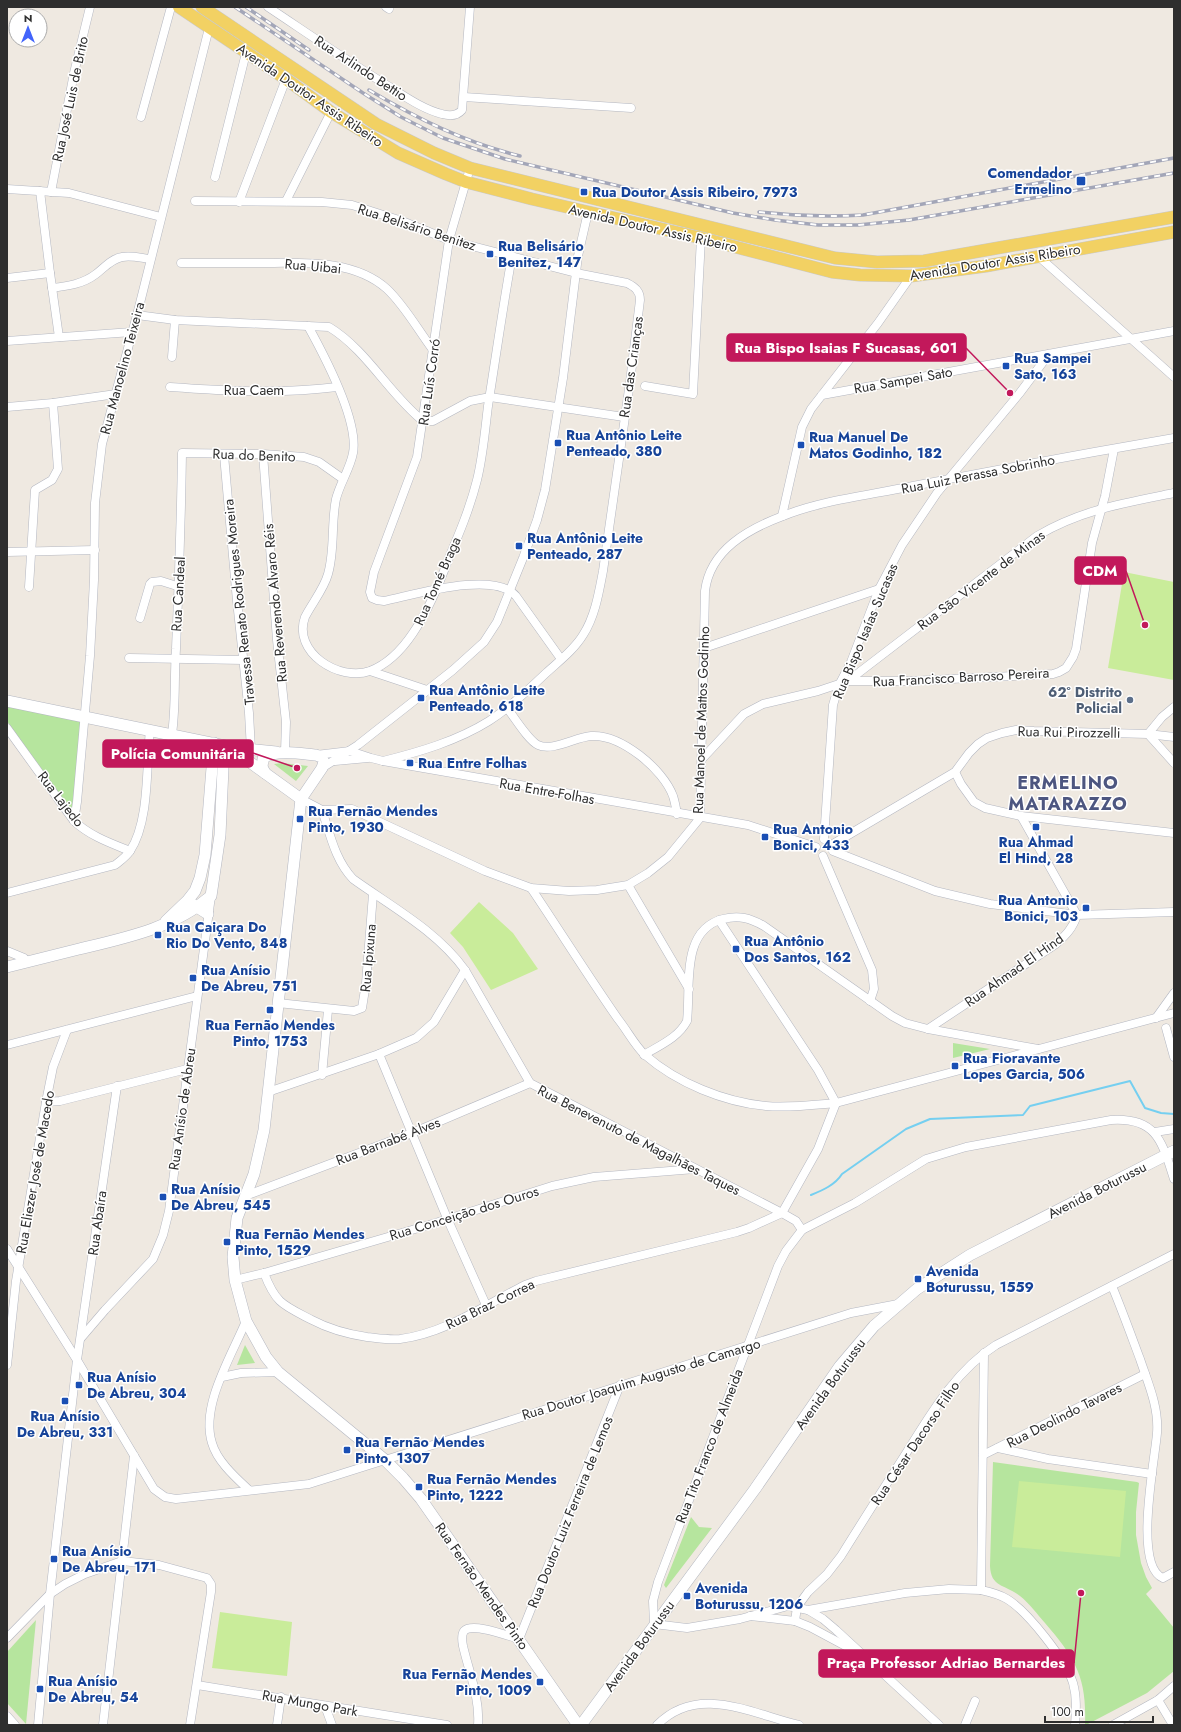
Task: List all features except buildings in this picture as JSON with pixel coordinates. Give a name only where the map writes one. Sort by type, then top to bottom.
[{"type":"main road","name":"Avenida Doutor Assis Ribeiro","points":[[179,7],[286,79],[331,112],[371,137],[410,158],[466,182],[532,199],[701,238],[832,272],[860,275],[911,276],[986,266],[1174,232]]},
{"type":"main road","name":"Avenida Doutor Assis Ribeiro","points":[[202,7],[376,124],[434,154],[470,168],[835,258],[877,262],[924,261],[1174,217]]},
{"type":"main road","points":[[371,137],[375,134],[376,124]]},
{"type":"street","name":"Rua José Luis de Brito","points":[[51,192],[74,73],[90,7]]},
{"type":"street","points":[[141,117],[171,7]]},
{"type":"street","name":"Rua Arlindo Bettio","points":[[268,7],[358,68],[405,96],[443,114],[455,115],[459,113],[462,110],[464,96]]},
{"type":"street","points":[[470,7],[464,96],[631,108]]},
{"type":"street","name":"Rua Manoelino Teixeira","points":[[74,821],[90,656],[95,550],[94,503],[102,444],[137,315],[209,28]]},
{"type":"street","points":[[215,177],[246,53]]},
{"type":"street","points":[[239,202],[286,79]]},
{"type":"street","points":[[286,201],[331,112]]},
{"type":"street","name":"Rua Luís Corró","points":[[436,589],[384,601],[372,598],[370,592],[374,572],[415,466],[423,421],[449,240],[470,168]]},
{"type":"street","points":[[7,189],[51,192],[84,197],[161,217]]},
{"type":"street","points":[[40,191],[59,337]]},
{"type":"street","name":"Rua Belisário Benitez","points":[[195,201],[286,201],[352,205],[402,221],[449,240],[634,287]]},
{"type":"street","points":[[224,746],[301,799],[322,768],[350,750],[453,670],[484,642],[497,622],[510,590],[537,520],[545,490],[576,272],[588,212]]},
{"type":"street","points":[[645,386],[693,394],[701,238]]},
{"type":"street","name":"Rua Tomé Braga","points":[[370,671],[390,659],[403,647],[423,618],[462,526],[477,480],[512,256]]},
{"type":"street","points":[[1038,256],[1174,377]]},
{"type":"street","points":[[52,288],[74,285],[85,281],[120,257],[150,259]]},
{"type":"street","name":"Rua Uibai","points":[[181,263],[302,263],[334,266],[359,273],[386,288],[399,303],[433,350]]},
{"type":"street","points":[[7,278],[50,273]]},
{"type":"street","points":[[782,516],[802,427],[811,408],[878,323],[911,276]]},
{"type":"street","name":"Rua das Crianças","points":[[383,761],[453,739],[488,721],[508,708],[574,647],[583,636],[598,595],[614,498],[640,300],[639,293],[634,287]]},
{"type":"street","points":[[137,315],[175,320],[329,327],[341,335],[357,350],[399,398],[423,421],[433,421],[470,400],[490,397],[624,417]]},
{"type":"street","points":[[172,357],[175,320]]},
{"type":"street","points":[[308,326],[316,339],[349,414],[354,441],[350,464],[342,479],[336,498],[328,574],[305,617],[302,630],[309,648],[322,663],[344,671],[370,671],[427,690]]},
{"type":"street","points":[[316,339],[319,333],[329,327]]},
{"type":"street","name":"Rua Sampei Sato","points":[[822,395],[1174,331]]},
{"type":"street","points":[[7,341],[132,332]]},
{"type":"street","name":"Rua Bispo Isaías Sucasas","points":[[824,839],[832,716],[851,662],[880,589],[910,533],[930,502],[1019,394],[1049,354]]},
{"type":"street","name":"Rua Caem","points":[[170,387],[259,390],[306,390],[338,387]]},
{"type":"street","points":[[7,407],[53,403],[116,394]]},
{"type":"street","points":[[29,587],[35,490],[52,480],[58,469],[53,403]]},
{"type":"street","name":"Rua Luiz Perassa Sobrinho","points":[[782,516],[818,505],[1114,448],[1174,438]]},
{"type":"street","name":"Rua Francisco Barroso Pereira","points":[[702,759],[734,724],[752,709],[763,704],[844,683],[1010,677],[1053,674],[1062,671],[1070,664],[1076,649],[1092,543],[1114,448]]},
{"type":"street","name":"Rua do Benito","points":[[182,453],[224,455],[293,455],[312,459],[328,468],[342,479]]},
{"type":"street","name":"Rua Candeal","points":[[172,734],[180,587],[182,453]]},
{"type":"street","name":"Rua Reverendo Alvaro Réis","points":[[263,454],[277,640],[286,722],[285,752]]},
{"type":"street","name":"Travessa Renato Rodrigues Moreira","points":[[224,455],[237,601],[250,713],[251,750]]},
{"type":"street","name":"Rua São Vicente de Minas","points":[[844,683],[1036,536],[1058,524],[1101,508],[1174,493]]},
{"type":"street","name":"Rua Manoel de Mattos Godinho","points":[[301,799],[322,810],[352,809],[485,871],[531,888],[569,891],[597,890],[628,885],[648,873],[668,857],[700,818],[705,591],[709,571],[721,554],[740,538],[782,516]]},
{"type":"street","points":[[7,552],[95,550]]},
{"type":"street","points":[[140,618],[150,584],[152,582],[161,581],[180,587]]},
{"type":"street","points":[[436,589],[452,586],[498,586],[510,590],[561,659]]},
{"type":"street","points":[[704,648],[880,589]]},
{"type":"street","points":[[129,658],[244,660]]},
{"type":"street","points":[[7,701],[224,746],[251,750],[316,755],[350,750]]},
{"type":"street","points":[[1174,707],[1162,717],[1148,734],[1174,763]]},
{"type":"street","points":[[508,708],[532,741],[544,747],[550,747],[582,737],[600,736],[630,748],[650,764],[667,785],[673,796],[677,814]]},
{"type":"street","name":"Rua Lajedo","points":[[7,728],[74,821],[84,830],[106,842],[130,852]]},
{"type":"street","points":[[7,893],[114,865],[123,860],[130,852],[140,828],[143,816],[150,730]]},
{"type":"street","name":"Rua Rui Pirozzelli","points":[[955,772],[978,744],[987,738],[1016,730],[1148,734],[1174,737]]},
{"type":"street","points":[[7,967],[107,943],[161,925],[177,919],[197,907],[211,896],[220,835],[224,746]]},
{"type":"street","points":[[161,925],[188,900],[195,891],[200,878],[224,746]]},
{"type":"street","name":"Rua Entre-Folhas","points":[[350,750],[370,758],[383,761],[677,814],[748,825],[816,847]]},
{"type":"street","points":[[265,773],[262,763],[265,756],[285,752]]},
{"type":"street","points":[[316,755],[322,759],[322,768]]},
{"type":"street","name":"Rua Entre-Folhas","points":[[334,761],[370,758]]},
{"type":"street","points":[[823,856],[826,856],[833,847],[955,772],[961,784],[974,802],[985,808],[1021,816],[1174,833]]},
{"type":"street","name":"Rua Fernão Mendes Pinto","points":[[301,799],[264,1130],[259,1157],[236,1218],[234,1257],[235,1280],[246,1321],[266,1357],[278,1372],[385,1460],[421,1499],[578,1725]]},
{"type":"street","name":"Rua Benevenuto de Magalhães Taques","points":[[322,810],[341,865],[353,879],[445,945],[465,970],[530,1083],[782,1213],[796,1221],[802,1230]]},
{"type":"street","points":[[1021,816],[1077,915]]},
{"type":"street","points":[[870,1001],[874,989],[872,970],[823,856],[819,854],[816,847],[817,843],[824,839],[828,839],[833,847],[928,888],[961,898],[1021,909],[1077,915],[1174,912]]},
{"type":"street","points":[[628,885],[689,989]]},
{"type":"street","points":[[531,888],[610,1007],[644,1055],[679,1078],[714,1094],[742,1102],[766,1106],[836,1103],[1174,1013]]},
{"type":"street","name":"Rua Ipixuna","points":[[278,1003],[328,1010],[357,1011],[362,1008],[364,1004],[373,894]]},
{"type":"street","name":"Rua Anísio de Abreu","points":[[80,1340],[105,1310],[153,1259],[158,1249],[169,1211],[211,896]]},
{"type":"street","points":[[188,900],[208,914]]},
{"type":"street","name":"Rua Ahmad El Hind","points":[[928,1029],[1056,944],[1074,926],[1077,915]]},
{"type":"street","points":[[644,1055],[676,1035],[687,1021],[691,958],[698,936],[702,929],[719,920],[741,916],[757,922],[870,1001],[905,1023],[928,1029],[1041,1049]]},
{"type":"street","points":[[719,920],[818,1070],[836,1103],[818,1149],[782,1213]]},
{"type":"street","points":[[7,952],[24,958],[28,962]]},
{"type":"street","points":[[268,1092],[322,1075],[379,1054],[416,1038],[425,1032],[434,1022],[465,970]]},
{"type":"street","points":[[1156,1018],[1174,993]]},
{"type":"street","points":[[7,1045],[197,996]]},
{"type":"street","points":[[322,1075],[328,1010]]},
{"type":"street","points":[[1166,1028],[1174,1058]]},
{"type":"street","name":"Rua Eliezer José de Macedo","points":[[7,1365],[18,1268],[46,1102],[53,1068],[67,1030]]},
{"type":"street","points":[[379,1054],[447,1218],[486,1305]]},
{"type":"street","points":[[46,1102],[60,1101],[187,1069]]},
{"type":"street","name":"Rua Barnabé Alves","points":[[245,1196],[412,1132],[530,1083]]},
{"type":"street","name":"Rua Abaíra","points":[[76,1360],[117,1086]]},
{"type":"street","points":[[802,1230],[849,1206],[926,1159],[938,1154],[966,1147],[1111,1120],[1125,1119],[1136,1121],[1155,1132],[1170,1153],[1174,1179]]},
{"type":"street","points":[[1155,1132],[1174,1129]]},
{"type":"street","name":"Avenida Boturussu","points":[[581,1725],[755,1488],[840,1366],[868,1332],[899,1304],[934,1276],[970,1255],[1170,1153]]},
{"type":"street","name":"Rua Conceição dos Ouros","points":[[235,1280],[264,1273],[576,1181],[615,1175],[697,1169]]},
{"type":"street","name":"Rua Braz Correa","points":[[264,1273],[271,1290],[280,1302],[321,1325],[357,1336],[399,1339],[416,1336],[452,1323],[486,1305],[536,1282],[737,1232],[782,1213]]},
{"type":"street","name":"Rua Tito Franco de Almeida","points":[[654,1624],[653,1601],[658,1582],[778,1266],[786,1251],[802,1230]]},
{"type":"street","name":"Rua Doutor Joaquim Augusto de Camargo","points":[[7,1249],[154,1489],[165,1497],[176,1499],[196,1498],[249,1490],[291,1488],[309,1484],[620,1385],[851,1314],[899,1304]]},
{"type":"street","name":"Rua César Dacorso Filho","points":[[797,1607],[808,1592],[827,1574],[841,1556],[940,1400],[968,1367],[984,1353],[1174,1254]]},
{"type":"street","points":[[1112,1286],[1145,1374],[1156,1413],[1157,1430],[1147,1517],[1149,1555],[1153,1569],[1157,1576],[1163,1578],[1174,1572]]},
{"type":"street","points":[[246,1321],[222,1377],[212,1405],[209,1422],[212,1444],[228,1469],[249,1490]]},
{"type":"street","points":[[981,1590],[984,1455],[984,1353]]},
{"type":"street","points":[[38,1725],[50,1594],[76,1360]]},
{"type":"street","points":[[222,1377],[241,1373],[278,1372]]},
{"type":"street","name":"Rua Deolindo Tavares","points":[[984,1455],[1145,1374]]},
{"type":"street","name":"Rua Doutor Luiz Ferreira de Lemos","points":[[519,1639],[620,1385]]},
{"type":"street","points":[[998,1448],[1048,1460],[1152,1474]]},
{"type":"street","points":[[103,1725],[134,1456]]},
{"type":"street","points":[[7,1638],[50,1594],[65,1584],[85,1574],[122,1561],[159,1565],[207,1578],[211,1584],[211,1592],[190,1725]]},
{"type":"street","points":[[808,1610],[930,1590],[981,1590],[1000,1595],[1022,1611],[1068,1670],[1076,1695],[1075,1725]]},
{"type":"street","name":"Rua César Dacorso Filho","points":[[783,1607],[808,1592]]},
{"type":"street","points":[[810,1627],[827,1606]]},
{"type":"street","points":[[654,1624],[687,1628],[740,1619],[783,1607],[797,1607],[808,1610],[836,1630],[933,1724]]},
{"type":"street","points":[[781,1620],[783,1607]]},
{"type":"street","points":[[795,1621],[797,1607]]},
{"type":"street","points":[[749,1616],[765,1619],[795,1621],[810,1627],[863,1656]]},
{"type":"street","points":[[478,1725],[478,1700],[463,1646],[462,1638],[464,1631],[469,1628],[478,1628],[519,1639]]},
{"type":"street","name":"Rua Mungo Park","points":[[197,1685],[281,1697],[324,1706],[447,1725]]},
{"type":"street","points":[[1113,1725],[1158,1700],[1174,1686]]},
{"type":"street","points":[[277,1725],[281,1697]]},
{"type":"street","points":[[1158,1700],[1173,1725]]},
{"type":"street","points":[[965,1725],[976,1701]]},
{"type":"street","points":[[657,1725],[674,1711],[688,1706],[714,1703],[744,1709],[799,1725]]},
{"type":"street","points":[[324,1706],[332,1725]]},
{"type":"street","points":[[7,1716],[15,1725]]},
{"type":"green space","points":[[1124,572],[1174,582],[1174,680],[1108,668]]},
{"type":"green space","points":[[7,701],[84,716],[74,821],[7,721]]},
{"type":"green space","points":[[282,763],[308,766],[296,781],[274,764]]},
{"type":"green space","points":[[479,902],[513,933],[538,969],[491,990],[463,947],[450,933]]},
{"type":"green space","points":[[953,1043],[990,1049],[953,1058]]},
{"type":"green space","points":[[245,1345],[255,1363],[237,1365]]},
{"type":"green space","points":[[993,1462],[1139,1483],[1136,1512],[1136,1535],[1141,1563],[1152,1588],[1146,1594],[1174,1628],[1174,1671],[1147,1693],[1086,1725],[1084,1694],[1077,1669],[1071,1658],[1055,1635],[1030,1605],[1014,1592],[996,1582],[991,1573]]},
{"type":"green space","points":[[1019,1481],[1126,1491],[1120,1557],[1012,1547]]},
{"type":"green space","points":[[691,1517],[699,1527],[712,1528],[666,1588],[664,1585]]},
{"type":"green space","points":[[220,1612],[292,1622],[287,1676],[212,1668]]},
{"type":"green space","points":[[36,1620],[26,1724],[7,1703],[7,1652]]},
{"type":"waterway","points":[[811,1195],[832,1184],[842,1174],[906,1129],[930,1119],[1023,1115],[1030,1106],[1130,1081],[1145,1108],[1161,1113],[1174,1114]]},
{"type":"railway","points":[[235,7],[401,117],[443,138],[505,159],[733,213],[818,225],[858,225],[909,220],[1174,173]]},
{"type":"railway","points":[[246,7],[309,50]]},
{"type":"railway","points":[[369,90],[405,111],[442,129],[480,144],[520,156]]},
{"type":"railway","points":[[759,212],[811,216],[863,215],[1174,158]]},
{"type":"place","name":"Comendador Ermelino","points":[[1081,181]]},
{"type":"place","name":"Rua Doutor Assis Ribeiro, 7973","points":[[584,192]]},
{"type":"place","name":"Rua Belisário Benitez, 147","points":[[490,254]]},
{"type":"place","name":"Rua Sampei Sato, 163","points":[[1006,366]]},
{"type":"place","name":"Rua Bispo Isaias F Sucasas, 601","points":[[1010,393]]},
{"type":"place","name":"Rua Antônio Leite Penteado, 380","points":[[558,443]]},
{"type":"place","name":"Rua Manuel De Matos Godinho, 182","points":[[801,445]]},
{"type":"place","name":"Rua Antônio Leite Penteado, 287","points":[[519,546]]},
{"type":"place","name":"CDM","points":[[1145,625]]},
{"type":"place","name":"Rua Antônio Leite Penteado, 618","points":[[421,698]]},
{"type":"place","name":"62º Distrito Policial","points":[[1130,700]]},
{"type":"place","name":"Rua Entre Folhas","points":[[410,763]]},
{"type":"place","name":"Polícia Comunitária","points":[[297,768]]},
{"type":"place","name":"Rua Fernão Mendes Pinto, 1930","points":[[300,819]]},
{"type":"place","name":"Rua Ahmad El Hind, 28","points":[[1036,827]]},
{"type":"place","name":"Rua Antonio Bonici, 433","points":[[765,837]]},
{"type":"place","name":"Rua Antonio Bonici, 103","points":[[1086,908]]},
{"type":"place","name":"Rua Caiçara Do Rio Do Vento, 848","points":[[158,935]]},
{"type":"place","name":"Rua Antônio Dos Santos, 162","points":[[736,949]]},
{"type":"place","name":"Rua Anísio De Abreu, 751","points":[[193,978]]},
{"type":"place","name":"Rua Fernão Mendes Pinto, 1753","points":[[270,1010]]},
{"type":"place","name":"Rua Fioravante Lopes Garcia, 506","points":[[955,1066]]},
{"type":"place","name":"Rua Anísio De Abreu, 545","points":[[163,1197]]},
{"type":"place","name":"Rua Fernão Mendes Pinto, 1529","points":[[227,1242]]},
{"type":"place","name":"Avenida Boturussu, 1559","points":[[918,1279]]},
{"type":"place","name":"Rua Anísio De Abreu, 304","points":[[79,1385]]},
{"type":"place","name":"Rua Anísio De Abreu, 331","points":[[65,1401]]},
{"type":"place","name":"Rua Fernão Mendes Pinto, 1307","points":[[347,1450]]},
{"type":"place","name":"Rua Fernão Mendes Pinto, 1222","points":[[419,1487]]},
{"type":"place","name":"Rua Anísio De Abreu, 171","points":[[54,1559]]},
{"type":"place","name":"Praça Professor Adriao Bernardes","points":[[1081,1593]]},
{"type":"place","name":"Avenida Boturussu, 1206","points":[[687,1596]]},
{"type":"place","name":"Rua Fernão Mendes Pinto, 1009","points":[[540,1682]]},
{"type":"place","name":"Rua Anísio De Abreu, 54","points":[[40,1689]]},
{"type":"district","name":"ERMELINO MATARAZZO","points":[[1068,793]]}]
